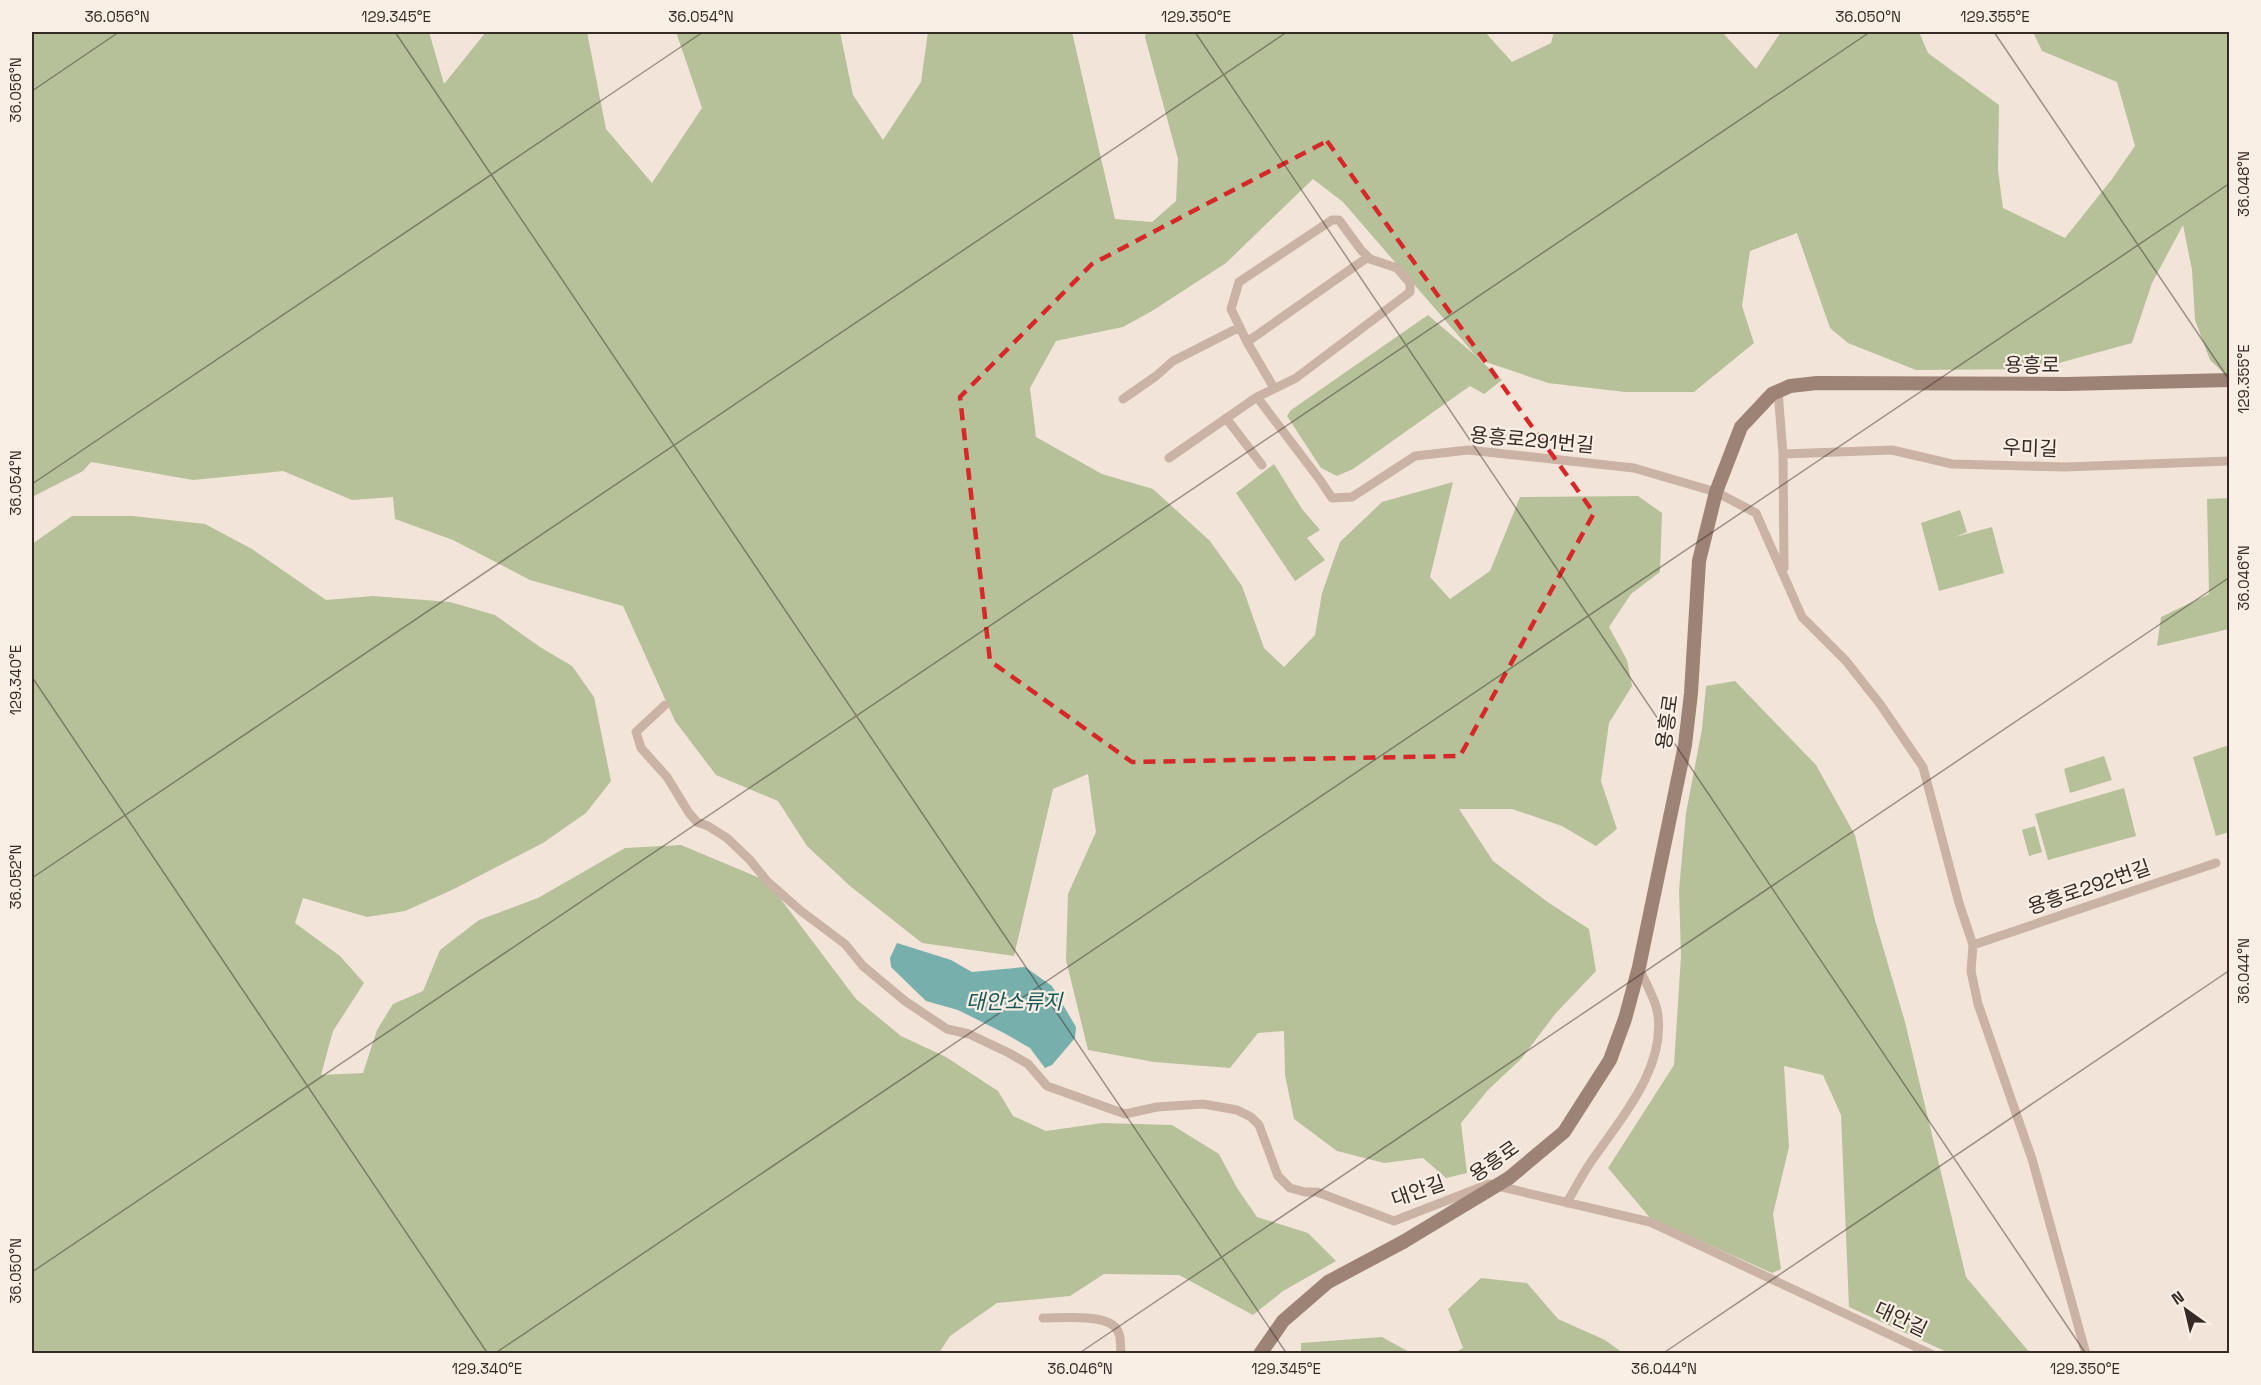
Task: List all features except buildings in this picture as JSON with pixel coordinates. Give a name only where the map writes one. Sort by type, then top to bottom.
[{"type":"main road","name":"용흥로","points":[[1260,1353],[1282,1321],[1328,1282],[1403,1242],[1509,1178],[1564,1132],[1610,1060],[1625,1020],[1638,967],[1685,745],[1691,693],[1699,561],[1716,492],[1742,427],[1772,394],[1790,386],[1817,383],[2090,384],[2229,380]]},
{"type":"street","points":[[1170,458],[1257,397],[1296,378],[1410,292],[1410,283],[1397,267],[1368,256],[1339,220],[1332,220],[1239,282],[1231,309],[1274,388]]},
{"type":"street","points":[[1247,342],[1368,256]]},
{"type":"street","points":[[1123,399],[1173,361],[1240,327]]},
{"type":"street","points":[[1778,391],[1783,454],[1784,573]]},
{"type":"street","name":"용흥로291번길","points":[[1257,397],[1332,498],[1352,497],[1415,456],[1468,450],[1634,468],[1716,492],[1756,513],[1802,617],[1846,661],[1880,704],[1923,766],[1959,903],[1973,945]]},
{"type":"street","points":[[1226,418],[1262,465]]},
{"type":"street","name":"우미길","points":[[1783,454],[1892,450],[1952,464],[2065,467],[2229,461]]},
{"type":"street","name":"대안길","points":[[665,705],[636,732],[641,748],[667,777],[697,822],[727,838],[776,889],[845,945],[863,966],[905,1001],[947,1029],[969,1034],[1028,1064],[1047,1086],[1125,1114],[1157,1107],[1203,1104],[1238,1110],[1251,1117],[1259,1125],[1265,1135],[1278,1176],[1290,1188],[1317,1192],[1394,1221],[1490,1184],[1650,1222],[1931,1353]]},
{"type":"street","name":"용흥로292번길","points":[[1973,945],[2216,862]]},
{"type":"street","points":[[1973,945],[1971,971],[1978,1004],[2032,1159],[2086,1353]]},
{"type":"street","points":[[1567,1203],[1593,1160],[1620,1125],[1638,1095],[1657,1049],[1657,1010],[1638,967]]},
{"type":"street","points":[[1043,1318],[1095,1319],[1114,1325],[1120,1336],[1121,1353]]},
{"type":"highlighted area","points":[[1327,141],[1594,513],[1460,756],[1132,762],[990,661],[960,397],[1092,264]]},
{"type":"green space","points":[[32,32],[429,32],[444,84],[486,32],[587,32],[606,129],[652,183],[702,108],[676,32],[840,32],[853,95],[883,140],[921,82],[928,32],[1072,32],[1115,219],[1152,222],[1176,201],[1178,159],[1145,37],[1146,32],[1485,32],[1512,62],[1551,43],[1554,32],[1722,32],[1756,69],[1781,32],[1919,32],[1928,53],[1999,105],[1998,170],[2003,208],[2065,238],[2135,146],[2117,82],[2042,51],[2033,32],[2229,32],[2229,378],[2210,360],[2195,320],[2192,270],[2183,225],[2152,283],[2132,343],[2037,369],[1916,370],[1848,343],[1830,328],[1797,233],[1750,251],[1742,306],[1754,343],[1694,392],[1625,392],[1548,383],[1480,360],[1502,380],[1484,394],[1470,386],[1353,469],[1337,476],[1321,468],[1287,416],[1291,410],[1428,315],[1476,356],[1343,202],[1313,179],[1226,263],[1152,311],[1123,327],[1056,341],[1030,388],[1036,437],[1102,474],[1153,489],[1210,541],[1242,586],[1264,648],[1284,667],[1315,635],[1322,593],[1340,542],[1382,502],[1453,482],[1430,577],[1450,599],[1490,571],[1520,497],[1638,496],[1662,513],[1660,572],[1631,594],[1609,627],[1627,660],[1632,686],[1609,723],[1601,781],[1617,829],[1596,846],[1562,826],[1512,809],[1459,809],[1493,861],[1549,903],[1589,929],[1596,971],[1556,1013],[1521,1059],[1488,1090],[1461,1123],[1467,1173],[1446,1178],[1423,1158],[1384,1163],[1337,1151],[1294,1119],[1285,1075],[1284,1031],[1258,1033],[1230,1068],[1154,1062],[1088,1050],[1066,960],[1068,894],[1096,832],[1088,774],[1053,789],[1014,956],[922,943],[850,886],[807,846],[778,801],[716,775],[675,721],[623,606],[530,580],[453,540],[395,519],[393,497],[352,500],[283,471],[193,480],[91,462],[83,471],[32,497]]},
{"type":"green space","points":[[1274,464],[1302,509],[1320,530],[1307,538],[1325,560],[1295,581],[1236,493]]},
{"type":"green space","points":[[2229,498],[2229,629],[2157,646],[2161,617],[2209,594],[2207,499]]},
{"type":"green space","points":[[1960,510],[1967,532],[1955,537],[1992,527],[2004,573],[1939,591],[1921,523]]},
{"type":"green space","points":[[72,516],[133,516],[205,524],[252,549],[326,600],[373,596],[450,602],[495,615],[540,647],[572,666],[594,697],[611,781],[586,813],[543,843],[454,889],[405,911],[367,917],[303,898],[295,923],[340,956],[364,983],[333,1031],[321,1075],[363,1073],[377,1030],[393,1004],[423,991],[440,950],[479,920],[538,898],[625,848],[681,845],[767,881],[856,999],[901,1036],[946,1057],[998,1091],[1013,1116],[1046,1131],[1102,1123],[1172,1125],[1219,1154],[1237,1188],[1257,1217],[1308,1233],[1336,1261],[1283,1291],[1253,1315],[1179,1275],[1104,1274],[1070,1296],[997,1303],[950,1336],[939,1353],[32,1353],[32,544]]},
{"type":"green space","points":[[1735,681],[1816,765],[1855,835],[1875,920],[1905,1022],[1966,1277],[2030,1353],[1949,1353],[1849,1307],[1841,1115],[1823,1075],[1784,1066],[1789,1147],[1773,1214],[1781,1269],[1772,1273],[1651,1219],[1608,1168],[1674,1065],[1681,956],[1679,890],[1686,813],[1702,729],[1706,686]]},
{"type":"green space","points":[[2229,745],[2229,832],[2216,836],[2193,757]]},
{"type":"green space","points":[[2104,756],[2112,780],[2070,793],[2064,769]]},
{"type":"green space","points":[[2124,788],[2136,836],[2048,860],[2035,814]]},
{"type":"green space","points":[[2035,826],[2042,852],[2029,856],[2022,830]]},
{"type":"green space","points":[[1481,1278],[1527,1283],[1558,1319],[1605,1340],[1623,1353],[1454,1353],[1463,1348],[1448,1309]]},
{"type":"green space","points":[[1382,1337],[1411,1353],[1301,1353],[1301,1343]]},
{"type":"water","name":"대안소류지","points":[[897,943],[951,960],[972,972],[1025,967],[1052,986],[1076,1027],[1075,1038],[1052,1065],[1045,1068],[1030,1048],[1004,1033],[958,1010],[926,1001],[891,967],[890,958]]}]
